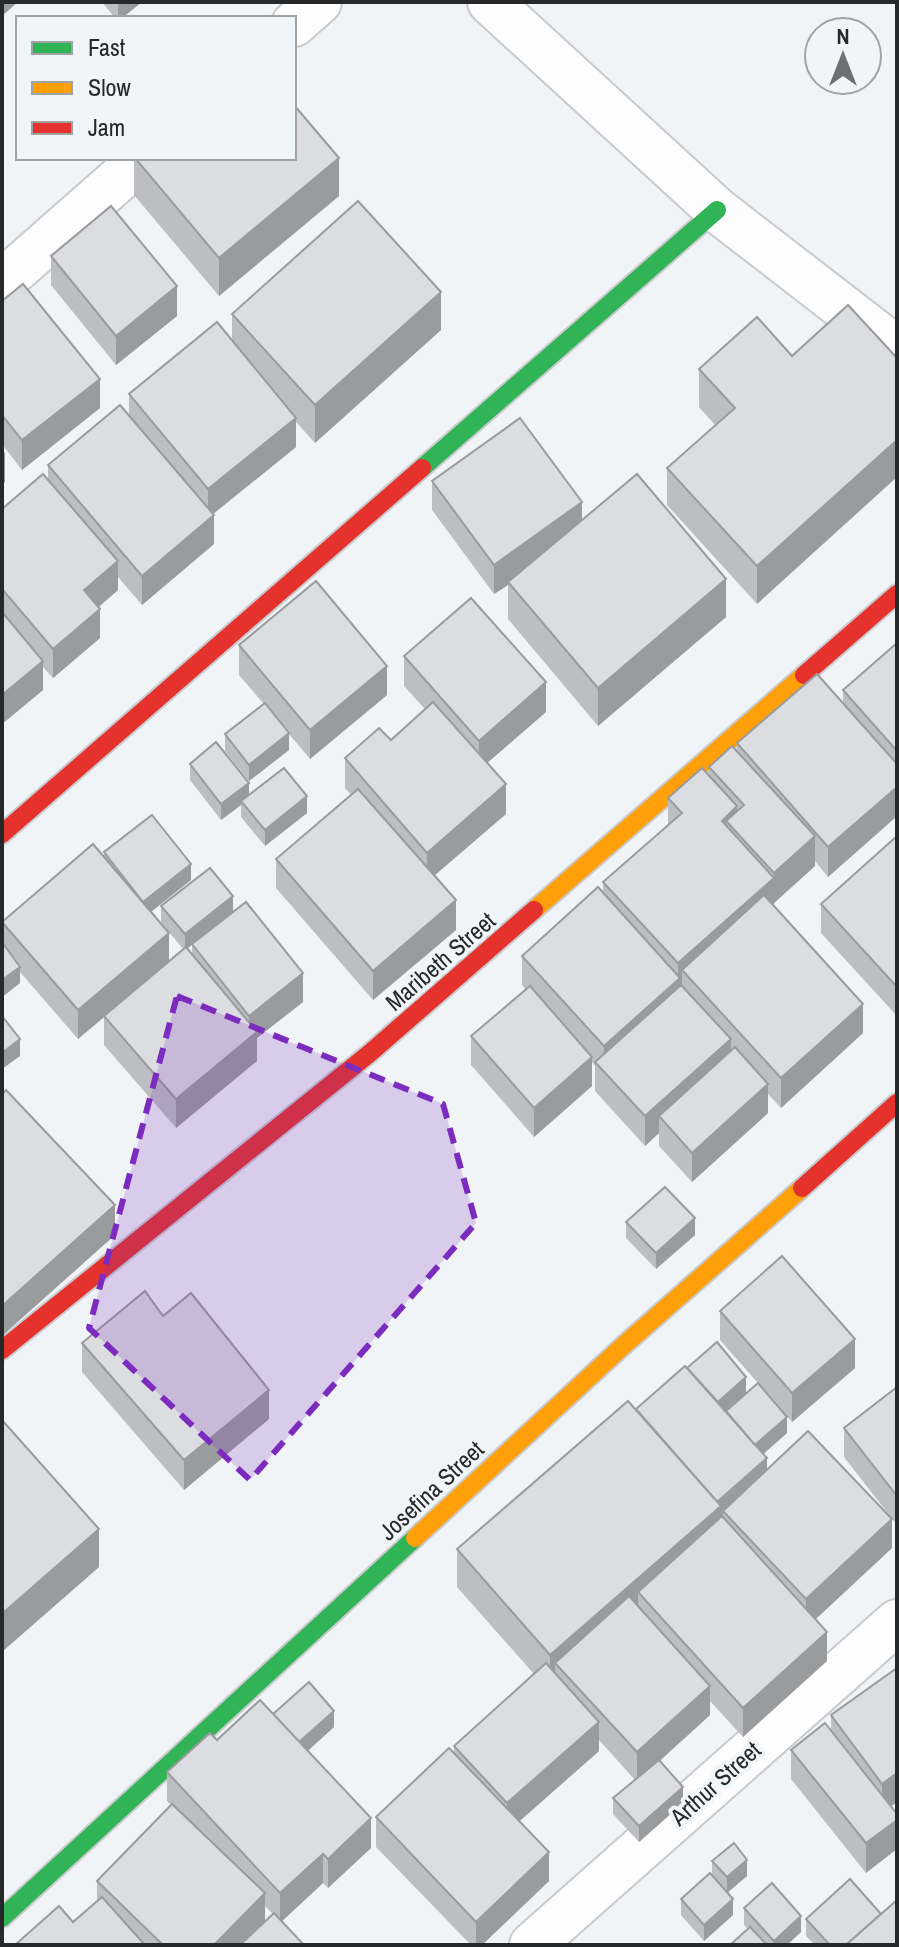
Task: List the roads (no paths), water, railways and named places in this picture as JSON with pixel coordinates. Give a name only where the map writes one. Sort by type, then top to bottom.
[{"type":"street","points":[[296,22],[319,2]]},
{"type":"street","points":[[490,2],[717,210],[897,349]]},
{"type":"street","points":[[2,282],[141,160]]},
{"type":"street","points":[[2,834],[717,210]]},
{"type":"street","name":"Maribeth Street","points":[[2,1350],[370,1053],[897,594]]},
{"type":"street","name":"Josefina Street","points":[[2,1918],[624,1345],[892,1119]]},
{"type":"street","name":"Arthur Street","points":[[532,1945],[897,1622]]}]
